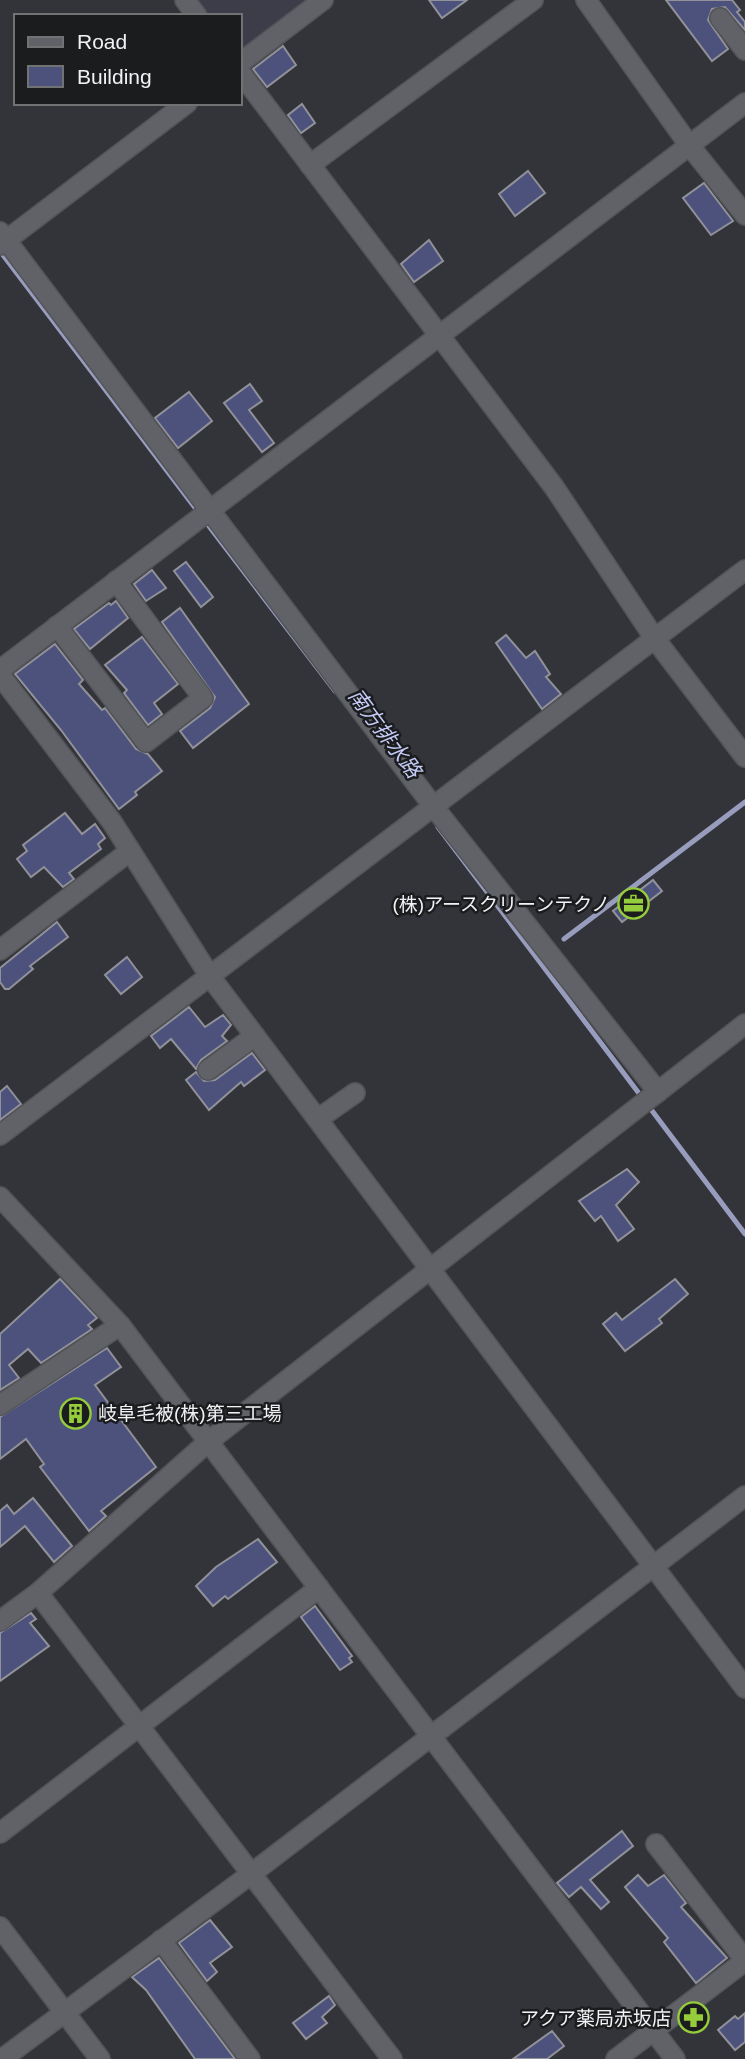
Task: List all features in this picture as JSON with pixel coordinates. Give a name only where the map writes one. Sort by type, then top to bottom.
[{"type":"street","points":[[242,61],[323,0]]},
{"type":"street","points":[[310,165],[533,0]]},
{"type":"street","points":[[586,0],[690,145],[745,215]]},
{"type":"street","points":[[720,18],[745,50]]},
{"type":"street","points":[[242,75],[554,487],[654,639],[745,757]]},
{"type":"street","points":[[745,103],[204,513],[0,672],[130,851],[209,975],[745,1688]]},
{"type":"street","points":[[184,105],[3,240],[428,810],[656,1094]]},
{"type":"street","points":[[0,1135],[745,570]]},
{"type":"street","points":[[57,626],[146,742],[203,698],[116,581]]},
{"type":"street","points":[[0,950],[130,851]]},
{"type":"street","points":[[0,1621],[38,1593],[209,1441],[638,1110],[745,1024]]},
{"type":"street","points":[[208,1070],[255,1036]]},
{"type":"street","points":[[318,1119],[355,1093]]},
{"type":"street","points":[[4,1209],[120,1325],[675,2059]]},
{"type":"street","points":[[0,1405],[120,1325]]},
{"type":"street","points":[[2,2059],[251,1874],[745,1496]]},
{"type":"street","points":[[0,1833],[318,1588]]},
{"type":"street","points":[[38,1593],[392,2059]]},
{"type":"street","points":[[616,2059],[745,1961],[656,1843]]},
{"type":"street","points":[[0,1927],[100,2059]]},
{"type":"street","points":[[161,1940],[250,2059]]},
{"type":"shaded area","points":[[197,0],[308,0],[243,50],[242,14],[208,14]]},
{"type":"building","points":[[429,0],[467,0],[442,18]]},
{"type":"building","points":[[666,0],[732,0],[740,10],[737,12],[745,22],[745,30],[725,7],[712,9],[708,20],[728,49],[712,61]]},
{"type":"building","points":[[283,46],[296,65],[267,87],[253,69]]},
{"type":"building","points":[[302,104],[315,123],[301,133],[288,115]]},
{"type":"building","points":[[528,171],[545,193],[515,216],[499,194]]},
{"type":"building","points":[[704,183],[733,221],[711,235],[683,198]]},
{"type":"building","points":[[429,240],[443,261],[414,282],[401,264]]},
{"type":"building","points":[[250,384],[262,401],[249,410],[274,443],[262,452],[224,403]]},
{"type":"building","points":[[189,392],[212,421],[178,448],[155,418]]},
{"type":"building","points":[[186,562],[213,597],[201,607],[174,571]]},
{"type":"building","points":[[152,570],[166,588],[146,601],[134,584]]},
{"type":"building","points":[[116,601],[128,618],[90,649],[74,629],[109,603],[111,605]]},
{"type":"building","points":[[180,608],[249,704],[193,748],[180,731],[210,708],[215,697],[162,622]]},
{"type":"building","points":[[506,635],[526,658],[535,651],[550,674],[546,677],[561,694],[542,709],[496,643]]},
{"type":"building","points":[[142,637],[178,684],[154,703],[162,714],[148,725],[124,693],[127,690],[105,665]]},
{"type":"building","points":[[55,644],[83,680],[79,684],[102,710],[105,708],[136,749],[148,754],[162,771],[135,792],[137,795],[119,809],[61,730],[15,674]]},
{"type":"building","points":[[65,813],[82,834],[95,824],[105,838],[98,844],[101,849],[69,873],[74,879],[63,887],[44,867],[31,877],[17,859],[27,851],[23,845]]},
{"type":"building","name":"(株)アースクリーンテクノ","points":[[653,880],[662,891],[622,922],[613,911]]},
{"type":"building","points":[[57,922],[68,937],[30,966],[33,969],[9,989],[5,989],[0,982],[0,968]]},
{"type":"building","points":[[127,957],[142,977],[121,994],[105,975]]},
{"type":"building","points":[[189,1007],[205,1027],[223,1015],[231,1025],[222,1036],[227,1041],[201,1060],[196,1069],[171,1039],[160,1048],[151,1036]]},
{"type":"building","points":[[252,1053],[265,1070],[244,1086],[241,1082],[209,1110],[186,1080],[196,1072],[204,1081],[215,1080]]},
{"type":"building","points":[[7,1086],[21,1104],[0,1120],[0,1092]]},
{"type":"building","points":[[627,1169],[639,1182],[616,1205],[634,1229],[618,1241],[601,1216],[595,1221],[579,1201]]},
{"type":"building","points":[[60,1279],[97,1318],[88,1325],[92,1329],[41,1363],[28,1349],[9,1365],[19,1378],[0,1390],[0,1334]]},
{"type":"building","points":[[675,1279],[688,1294],[659,1319],[662,1323],[625,1351],[603,1324],[616,1313],[622,1320]]},
{"type":"building","points":[[107,1348],[121,1367],[95,1385],[156,1467],[101,1511],[106,1516],[89,1531],[40,1467],[44,1464],[26,1439],[0,1459],[0,1417]]},
{"type":"building","points":[[33,1498],[72,1546],[54,1562],[25,1526],[0,1547],[0,1511],[7,1505],[14,1514]]},
{"type":"building","points":[[258,1539],[277,1562],[228,1599],[225,1596],[213,1606],[196,1586],[216,1567]]},
{"type":"building","points":[[315,1606],[352,1656],[349,1658],[352,1662],[340,1670],[301,1617]]},
{"type":"building","points":[[31,1613],[36,1619],[30,1623],[49,1646],[0,1681],[0,1633]]},
{"type":"building","points":[[622,1831],[633,1846],[590,1880],[609,1902],[601,1909],[581,1887],[569,1897],[557,1883]]},
{"type":"building","points":[[638,1875],[648,1886],[664,1875],[686,1903],[681,1907],[727,1958],[696,1983],[664,1942],[668,1938],[625,1887]]},
{"type":"building","points":[[210,1920],[232,1947],[210,1963],[217,1972],[207,1981],[179,1943]]},
{"type":"building","points":[[159,1958],[235,2059],[195,2059],[146,1990],[132,1977]]},
{"type":"building","points":[[329,1996],[335,2005],[322,2017],[327,2023],[306,2039],[293,2023]]},
{"type":"building","points":[[745,2013],[745,2042],[735,2050],[718,2030],[735,2016],[738,2019]]},
{"type":"building","points":[[552,2031],[564,2046],[547,2059],[513,2059]]},
{"type":"waterway","name":"南方排水路","points":[[0,251],[199,513]]},
{"type":"waterway","name":"南方排水路","points":[[205,521],[335,691]]},
{"type":"waterway","points":[[564,939],[745,802]]},
{"type":"waterway","name":"南方排水路","points":[[438,827],[745,1234]]},
{"type":"place","name":"(株)アースクリーンテクノ","points":[[633,904]]},
{"type":"place","name":"岐阜毛被(株)第三工場","points":[[75,1413]]},
{"type":"place","name":"アクア薬局赤坂店","points":[[694,2018]]}]
